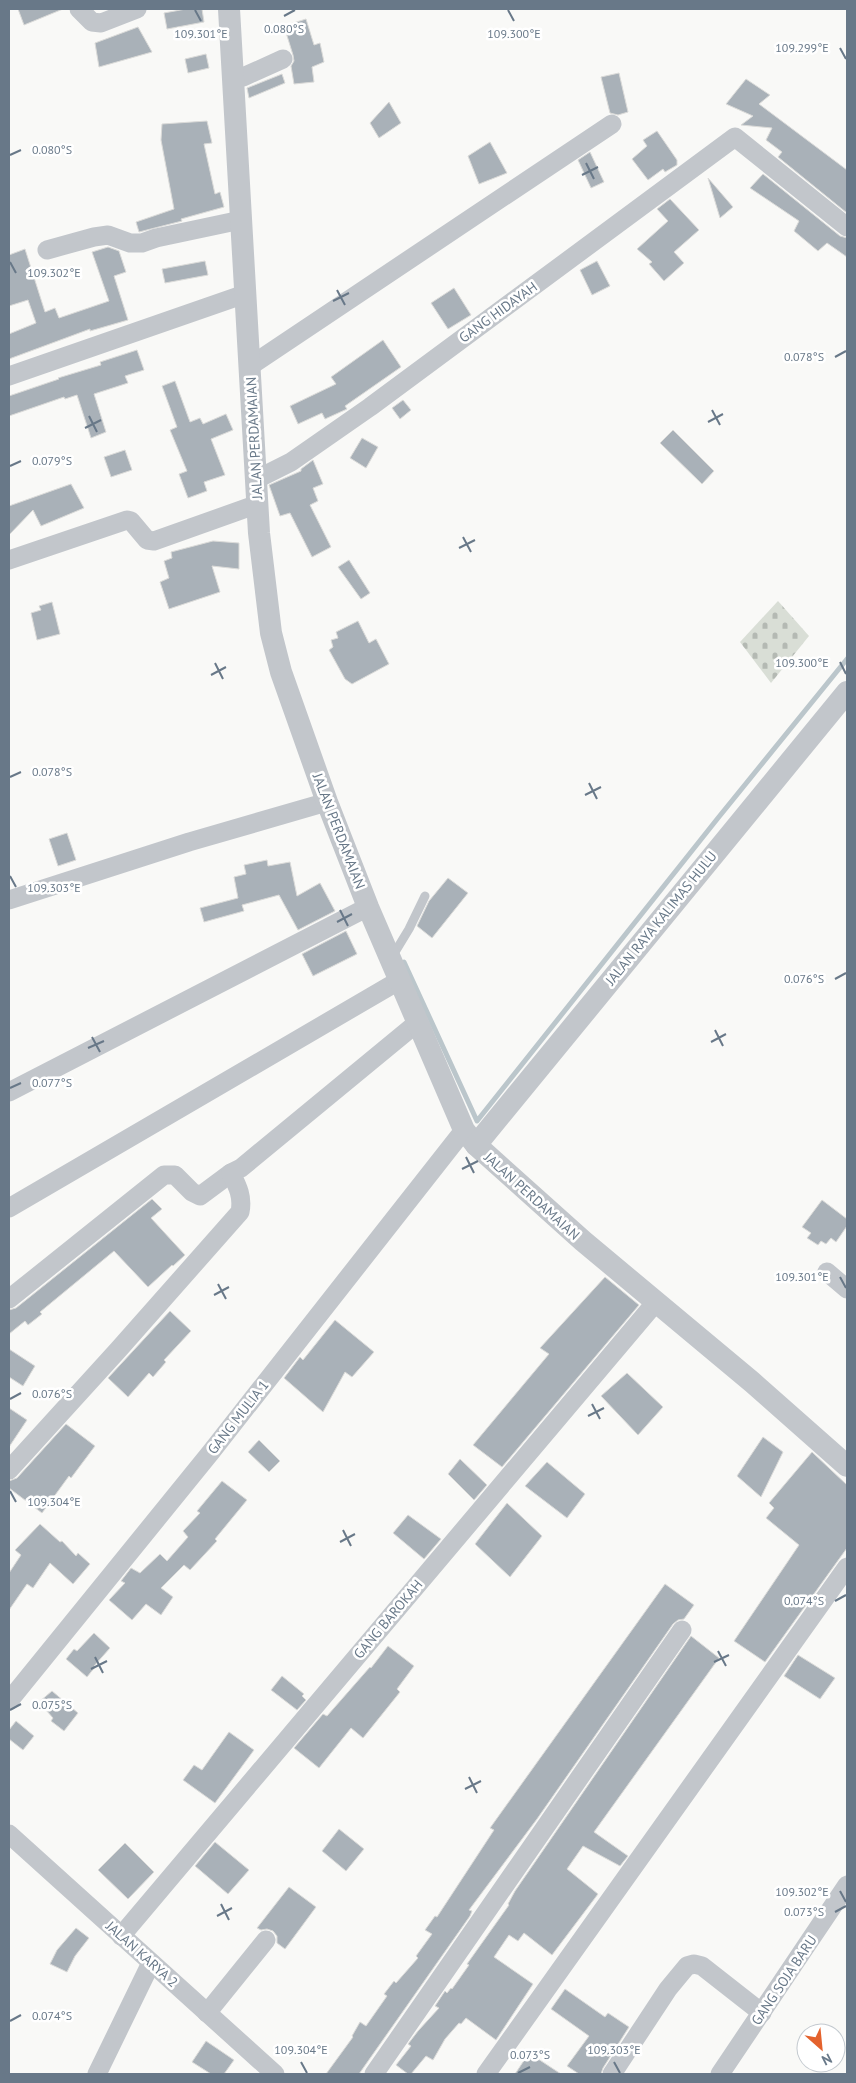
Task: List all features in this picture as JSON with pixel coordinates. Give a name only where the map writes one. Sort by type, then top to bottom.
[{"type":"street","points":[[79,9],[92,22],[101,23],[137,9]]},
{"type":"street","name":"JALAN PERDAMAIAN","points":[[230,9],[258,504],[271,633],[281,672],[327,802],[368,906],[470,1138],[583,1241],[845,1460]]},
{"type":"street","points":[[234,79],[283,59]]},
{"type":"street","points":[[250,366],[612,124]]},
{"type":"street","name":"GANG HIDAYAH","points":[[257,480],[291,462],[370,407],[735,137],[847,227]]},
{"type":"street","points":[[47,250],[108,235],[130,243],[142,243],[156,238],[241,220]]},
{"type":"street","points":[[9,376],[245,294]]},
{"type":"street","points":[[9,560],[127,520],[131,521],[147,540],[154,541],[258,504]]},
{"type":"street","name":"JALAN RAYA KALIMAS HULU","points":[[470,1138],[847,692]]},
{"type":"street","points":[[9,900],[189,842],[327,802]]},
{"type":"street","points":[[9,1092],[368,906]]},
{"type":"street","points":[[9,1208],[400,980]]},
{"type":"street","points":[[9,1299],[164,1175],[175,1175],[192,1192],[200,1196],[231,1173],[241,1168],[418,1023]]},
{"type":"street","name":"GANG MULIA 1","points":[[9,1701],[470,1138]]},
{"type":"street","points":[[9,1470],[240,1212],[242,1204],[240,1192],[231,1173]]},
{"type":"street","points":[[827,1272],[847,1289]]},
{"type":"street","name":"GANG BAROKAH","points":[[121,1936],[656,1302]]},
{"type":"street","points":[[486,2074],[847,1567]]},
{"type":"street","points":[[374,2074],[682,1630]]},
{"type":"street","name":"JALAN KARYA 2","points":[[9,1834],[275,2074]]},
{"type":"street","name":"GANG SOJA BARU","points":[[720,2074],[847,1885]]},
{"type":"street","points":[[207,2013],[266,1940]]},
{"type":"street","points":[[97,2074],[151,1963]]},
{"type":"street","points":[[612,2074],[668,1989],[687,1966],[694,1964],[702,1966],[762,2013]]},
{"type":"lane","points":[[391,958],[406,935],[426,896]]},
{"type":"green space","points":[[778,601],[809,636],[771,683],[740,642]]},
{"type":"building","points":[[18,9],[63,9],[24,25]]},
{"type":"building","points":[[186,9],[202,9],[204,22],[167,29],[164,13]]},
{"type":"building","points":[[306,19],[314,45],[320,43],[324,62],[312,67],[314,82],[294,84],[291,66],[294,61],[293,55],[284,26]]},
{"type":"building","points":[[138,27],[152,52],[99,67],[95,43]]},
{"type":"building","points":[[206,54],[209,68],[188,73],[185,59]]},
{"type":"building","points":[[619,73],[628,112],[618,115],[610,113],[601,77]]},
{"type":"building","points":[[282,74],[285,83],[249,98],[247,88]]},
{"type":"building","points":[[746,79],[770,95],[759,104],[847,170],[847,213],[778,157],[782,152],[766,140],[772,128],[741,125],[753,116],[726,104]]},
{"type":"building","points":[[389,102],[401,123],[379,138],[370,123]]},
{"type":"building","points":[[207,121],[212,143],[204,144],[215,194],[220,192],[224,207],[181,219],[182,221],[139,232],[136,222],[174,209],[161,140],[162,124]]},
{"type":"building","points":[[657,131],[677,160],[677,165],[665,172],[663,169],[648,180],[632,159],[647,146],[643,140]]},
{"type":"building","points":[[490,142],[507,173],[479,184],[468,156]]},
{"type":"building","points":[[590,152],[604,182],[591,188],[578,160]]},
{"type":"building","points":[[763,174],[840,236],[847,238],[847,257],[827,243],[818,251],[794,231],[799,221],[750,188]]},
{"type":"building","points":[[708,178],[733,207],[720,218]]},
{"type":"building","points":[[670,199],[699,230],[674,252],[684,263],[664,281],[649,264],[652,262],[637,249],[668,221],[657,209]]},
{"type":"building","points":[[108,247],[119,251],[126,272],[114,276],[128,320],[90,331],[90,329],[9,359],[9,334],[36,323],[28,300],[9,306],[9,255],[25,249],[45,312],[55,308],[59,318],[109,301],[92,252]]},
{"type":"building","points":[[205,261],[208,275],[165,283],[162,269]]},
{"type":"building","points":[[597,261],[610,286],[592,295],[580,270]]},
{"type":"building","points":[[454,288],[471,315],[448,329],[431,303]]},
{"type":"building","points":[[383,340],[401,367],[345,406],[347,409],[325,419],[322,413],[298,424],[290,406],[336,384],[331,377]]},
{"type":"building","points":[[137,350],[144,370],[125,376],[128,383],[94,394],[106,432],[91,438],[77,395],[65,399],[64,397],[9,416],[9,396],[101,365],[100,362]]},
{"type":"building","points":[[175,381],[190,422],[200,418],[203,424],[226,414],[233,430],[211,439],[225,475],[204,482],[207,491],[188,498],[179,474],[187,471],[170,430],[177,427],[162,386]]},
{"type":"building","points":[[403,400],[411,410],[400,419],[392,408]]},
{"type":"building","points":[[673,430],[714,471],[702,484],[660,443]]},
{"type":"building","points":[[362,438],[378,447],[366,468],[350,458]]},
{"type":"building","points":[[125,450],[132,470],[111,477],[104,457]]},
{"type":"building","points":[[313,460],[323,484],[313,488],[318,501],[310,505],[331,547],[312,557],[290,513],[280,516],[269,485],[301,471]]},
{"type":"building","points":[[71,484],[84,508],[41,526],[33,510],[9,535],[9,506]]},
{"type":"building","points":[[213,541],[239,543],[239,569],[212,566],[220,592],[169,609],[160,582],[169,578],[164,561],[172,558],[171,552]]},
{"type":"building","points":[[349,560],[370,593],[361,599],[338,567]]},
{"type":"building","points":[[52,602],[60,634],[37,640],[31,613],[41,610],[39,606]]},
{"type":"building","points":[[358,621],[369,643],[376,639],[389,664],[352,684],[345,679],[329,650],[333,647],[331,640],[338,638],[336,632]]},
{"type":"building","points":[[67,833],[76,860],[58,866],[49,839]]},
{"type":"building","points":[[267,860],[268,866],[290,862],[297,896],[320,883],[335,911],[298,930],[279,895],[242,905],[244,911],[204,922],[200,908],[238,898],[234,877],[246,874],[244,865]]},
{"type":"building","points":[[448,878],[468,893],[432,938],[417,926],[429,901]]},
{"type":"building","points":[[346,931],[357,954],[313,976],[302,954]]},
{"type":"building","points":[[152,1199],[162,1209],[151,1218],[185,1255],[148,1287],[114,1251],[40,1312],[42,1314],[28,1325],[25,1321],[9,1334],[9,1310],[16,1308]]},
{"type":"building","points":[[822,1200],[847,1219],[847,1226],[836,1242],[831,1238],[826,1244],[821,1241],[818,1245],[807,1238],[811,1233],[802,1227]]},
{"type":"building","points":[[605,1277],[639,1305],[502,1467],[473,1445],[549,1354],[540,1348]]},
{"type":"building","points":[[170,1311],[191,1331],[164,1360],[166,1362],[153,1377],[149,1373],[128,1397],[108,1378]]},
{"type":"building","points":[[335,1320],[374,1352],[352,1377],[345,1372],[323,1412],[284,1378],[300,1357],[303,1360]]},
{"type":"building","points":[[9,1349],[35,1366],[23,1386],[9,1377]]},
{"type":"building","points":[[627,1373],[663,1407],[638,1435],[601,1396]]},
{"type":"building","points":[[9,1408],[27,1420],[9,1447]]},
{"type":"building","points":[[66,1424],[95,1446],[71,1478],[69,1476],[42,1513],[9,1488],[9,1481],[17,1478]]},
{"type":"building","points":[[763,1437],[783,1452],[761,1497],[737,1476]]},
{"type":"building","points":[[259,1440],[280,1461],[269,1472],[248,1452]]},
{"type":"building","points":[[812,1452],[847,1485],[847,1548],[765,1662],[734,1641],[799,1545],[766,1518],[774,1508],[769,1503]]},
{"type":"building","points":[[460,1459],[487,1485],[474,1500],[448,1474]]},
{"type":"building","points":[[547,1462],[585,1494],[567,1518],[525,1486]]},
{"type":"building","points":[[222,1481],[247,1500],[215,1539],[217,1541],[190,1570],[184,1565],[161,1588],[173,1597],[161,1615],[146,1604],[132,1620],[109,1600],[125,1583],[121,1581],[131,1568],[140,1573],[160,1554],[167,1561],[188,1537],[183,1531],[200,1513],[197,1511]]},
{"type":"building","points":[[507,1503],[542,1536],[510,1577],[475,1544]]},
{"type":"building","points":[[408,1515],[441,1539],[424,1559],[393,1533]]},
{"type":"building","points":[[40,1524],[60,1542],[62,1541],[76,1556],[78,1553],[90,1564],[73,1584],[50,1563],[33,1588],[27,1584],[9,1610],[9,1573],[21,1555],[15,1550]]},
{"type":"building","points":[[665,1584],[694,1605],[684,1619],[678,1620],[673,1624],[537,1819],[469,1910],[472,1911],[470,1916],[359,2074],[326,2074],[353,2037],[360,2022],[366,2026],[387,1996],[384,1994],[394,1981],[396,1983],[418,1958],[416,1956],[432,1934],[425,1930],[435,1916],[437,1917],[494,1830],[490,1828]]},
{"type":"building","points":[[94,1633],[110,1648],[87,1677],[66,1659],[74,1649],[77,1651]]},
{"type":"building","points":[[691,1636],[719,1658],[594,1832],[628,1856],[620,1866],[583,1846],[567,1869],[598,1894],[552,1955],[524,1933],[518,1941],[509,1935],[494,1957],[533,1984],[496,2040],[466,2018],[445,2039],[433,2060],[426,2056],[411,2074],[408,2074],[396,2065],[411,2046],[408,2044],[439,2008],[435,2006],[445,1991],[447,1993],[452,1989],[469,1965],[467,1964],[509,1905],[515,1891]]},
{"type":"building","points":[[388,1646],[414,1666],[397,1689],[400,1692],[363,1738],[351,1728],[319,1768],[294,1748],[323,1714],[327,1716],[371,1668]]},
{"type":"building","points":[[798,1655],[835,1678],[820,1699],[784,1676]]},
{"type":"building","points":[[282,1676],[304,1694],[302,1696],[306,1700],[297,1710],[271,1690]]},
{"type":"building","points":[[52,1691],[78,1713],[64,1731],[51,1721],[53,1718],[39,1702]]},
{"type":"building","points":[[16,1721],[34,1736],[23,1750],[9,1739],[9,1730]]},
{"type":"building","points":[[229,1732],[254,1750],[215,1803],[183,1780],[194,1765],[202,1770]]},
{"type":"building","points":[[339,1829],[364,1849],[346,1871],[322,1851]]},
{"type":"building","points":[[215,1842],[249,1870],[228,1894],[195,1866]]},
{"type":"building","points":[[125,1843],[154,1872],[128,1899],[98,1870]]},
{"type":"building","points":[[289,1887],[316,1907],[285,1949],[277,1943],[277,1936],[273,1931],[257,1928]]},
{"type":"building","points":[[76,1928],[89,1938],[75,1956],[67,1972],[50,1964],[57,1950]]},
{"type":"building","points":[[565,1989],[605,2017],[608,2013],[629,2027],[601,2074],[579,2074],[567,2066],[589,2036],[551,2009]]},
{"type":"building","points":[[206,2041],[234,2060],[224,2074],[211,2074],[192,2062]]},
{"type":"building","points":[[529,2053],[561,2074],[515,2074]]},
{"type":"waterway","points":[[404,962],[477,1121],[847,659]]}]
